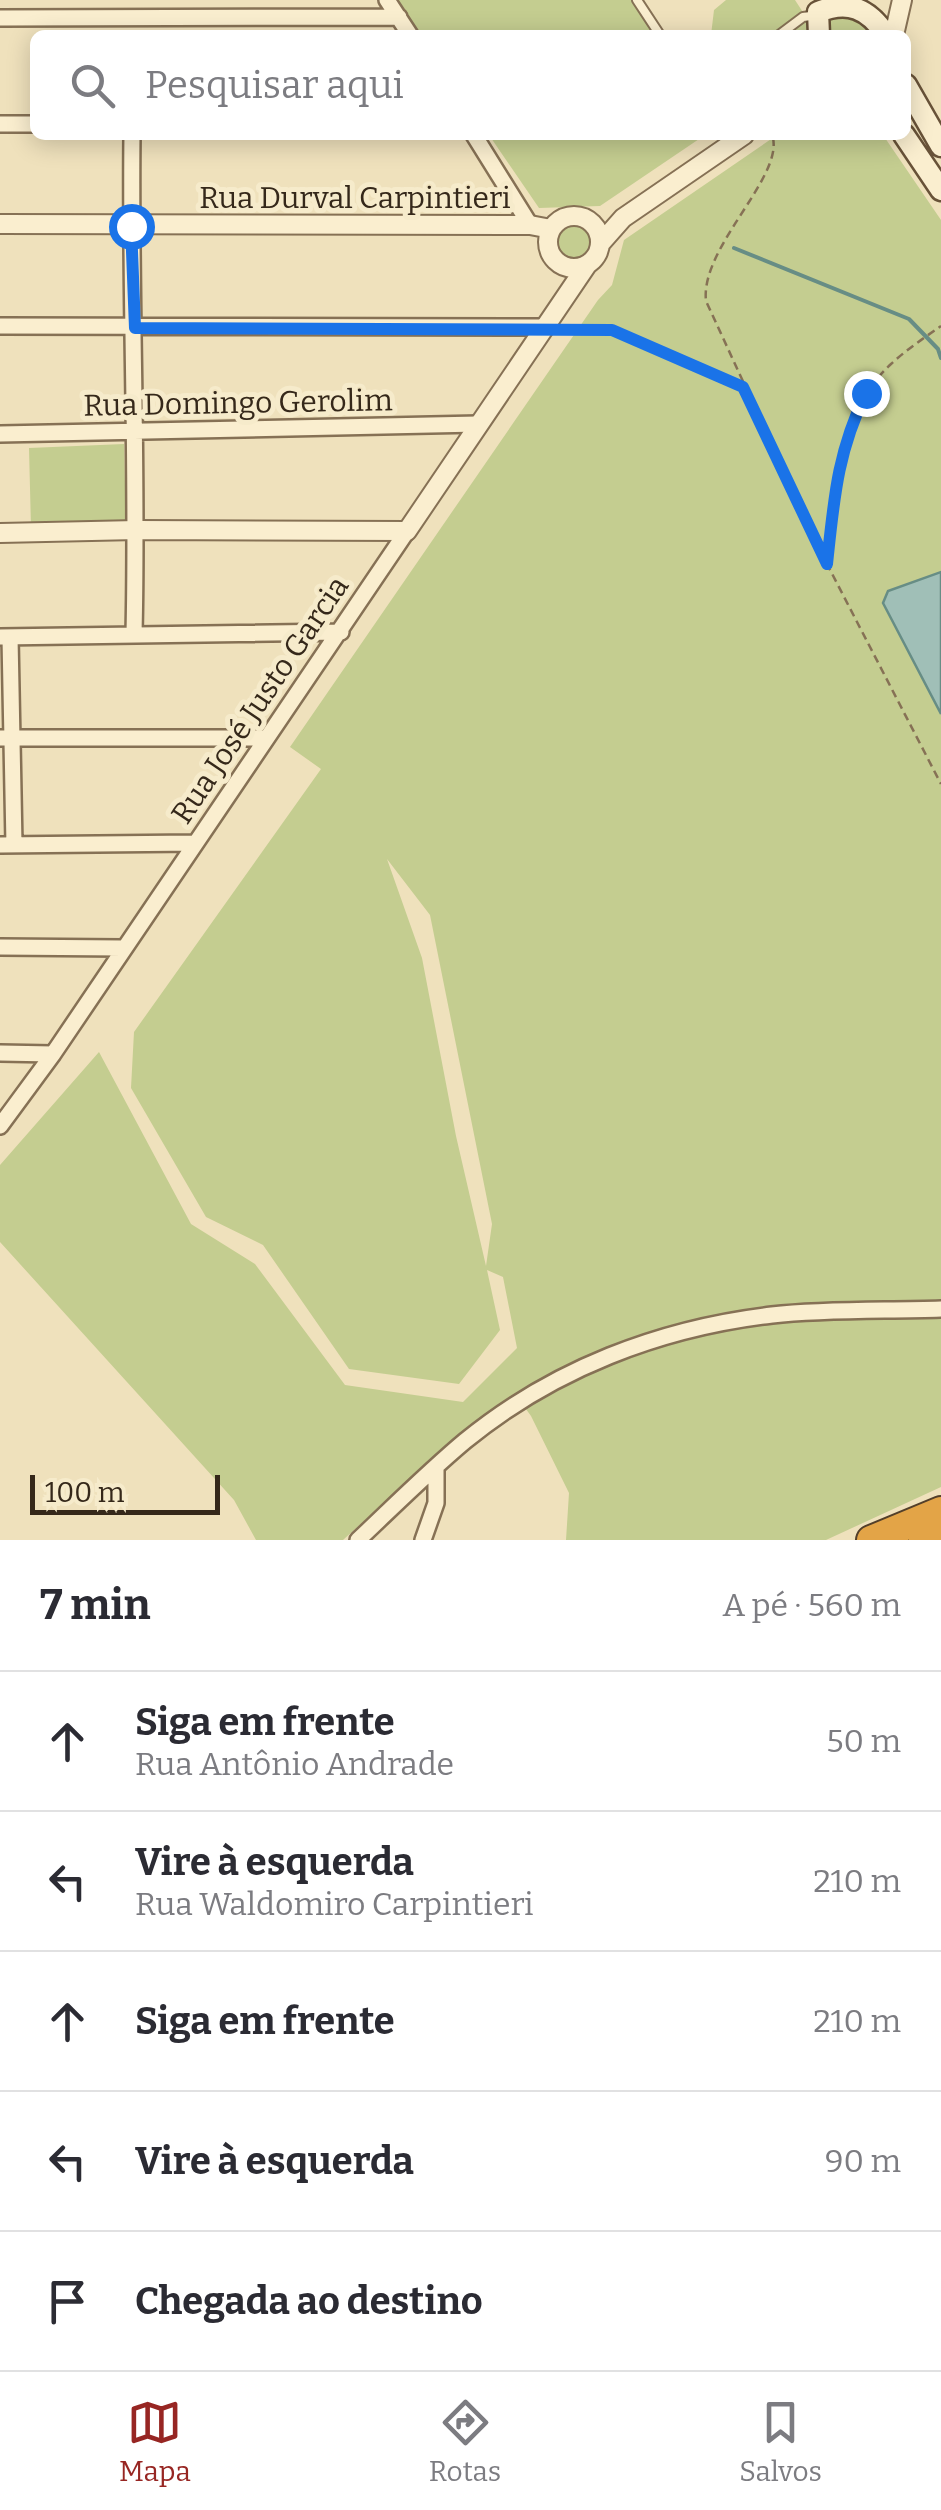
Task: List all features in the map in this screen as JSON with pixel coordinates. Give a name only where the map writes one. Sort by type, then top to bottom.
[{"type":"highway","points":[[916,1532],[941,1508]]},
{"type":"highway","points":[[871,1540],[916,1532],[941,1533]]},
{"type":"main road","points":[[816,16],[830,2],[855,1],[882,30]]},
{"type":"main road","points":[[911,94],[941,146]]},
{"type":"main road","points":[[907,140],[941,190]]},
{"type":"street","points":[[387,0],[407,30]]},
{"type":"street","points":[[895,30],[902,0]]},
{"type":"street","points":[[0,18],[399,17]]},
{"type":"street","points":[[0,124],[30,124]]},
{"type":"street","points":[[132,140],[137,434],[134,633]]},
{"type":"street","points":[[477,140],[530,224]]},
{"type":"street","points":[[623,218],[562,218],[550,229],[550,254],[562,266],[587,265],[623,218],[737,140]]},
{"type":"street","points":[[585,218],[596,228],[600,244]]},
{"type":"street","name":"Rua Durval Carpintieri","points":[[0,224],[530,224],[550,229]]},
{"type":"street","name":"Rua José Justo Garcia","points":[[0,1126],[341,632],[587,265]]},
{"type":"street","points":[[562,266],[562,302]]},
{"type":"street","points":[[0,326],[544,328]]},
{"type":"street","name":"Rua Domingo Gerolim","points":[[0,434],[478,424]]},
{"type":"street","points":[[0,533],[407,531]]},
{"type":"street","points":[[196,843],[7,845],[5,637],[341,632]]},
{"type":"street","points":[[6,738],[266,738]]},
{"type":"street","points":[[0,948],[122,948]]},
{"type":"street","points":[[0,1053],[53,1054]]},
{"type":"street","points":[[358,1540],[482,1429],[560,1378],[612,1353],[663,1336],[776,1314],[941,1309]]},
{"type":"street","points":[[423,1540],[436,1503],[436,1468]]},
{"type":"lane","points":[[637,0],[657,30]]},
{"type":"lane","points":[[786,30],[803,17],[816,16]]},
{"type":"path","points":[[773,140],[771,161],[708,272],[705,290],[709,312],[827,564],[941,784]]},
{"type":"path","points":[[827,564],[838,466],[848,430],[866,393],[890,365],[941,326]]},
{"type":"path","points":[[544,328],[612,330],[743,387]]},
{"type":"green space","points":[[396,0],[640,0],[663,30],[417,30]]},
{"type":"green space","points":[[726,0],[795,0],[808,20],[807,30],[712,30],[714,10]]},
{"type":"green space","points":[[838,7],[872,30],[825,30],[824,20]]},
{"type":"green space","points":[[492,140],[698,140],[600,206],[539,208]]},
{"type":"green space","points":[[770,140],[886,140],[941,220],[941,1487],[826,1540],[566,1540],[569,1493],[531,1416],[515,1394],[458,1435],[343,1540],[256,1540],[234,1500],[0,1242],[0,1165],[99,1052],[191,1224],[255,1264],[345,1385],[463,1402],[517,1348],[503,1277],[487,1270],[500,1330],[459,1384],[349,1369],[263,1245],[206,1217],[131,1088],[134,1032],[321,769],[290,747],[612,285],[624,240]],"holes":[[[387,859],[430,915],[492,1224],[486,1266],[422,958]]]},
{"type":"green space","points":[[574,220],[589,226],[595,241],[589,256],[574,262],[559,256],[553,241],[559,226]]},
{"type":"green space","points":[[124,444],[126,525],[31,528],[29,448]]},
{"type":"water","points":[[941,572],[941,714],[883,603],[888,591]]},
{"type":"waterway","points":[[734,248],[909,319],[938,349],[941,358]]},
{"type":"route","points":[[131,226],[135,328],[612,330],[743,387],[827,564],[838,466],[848,430],[866,393]]}]
